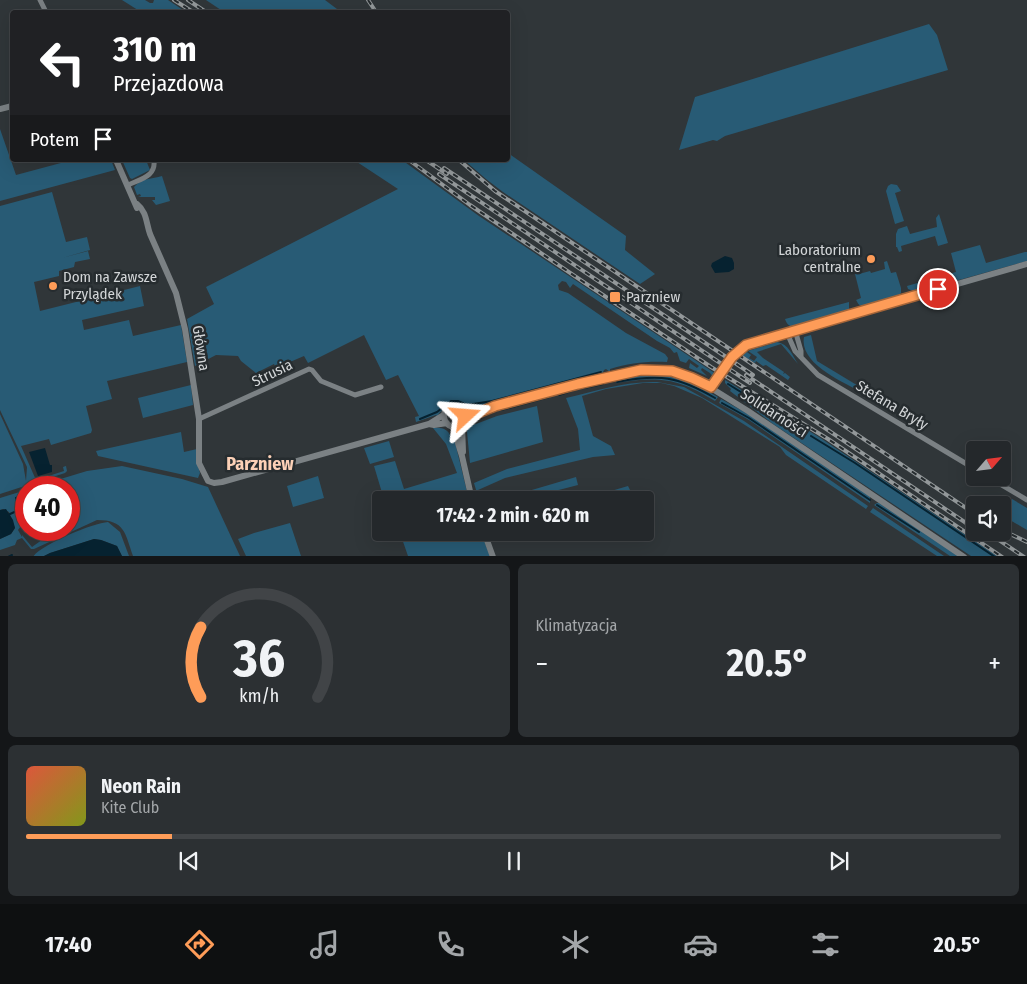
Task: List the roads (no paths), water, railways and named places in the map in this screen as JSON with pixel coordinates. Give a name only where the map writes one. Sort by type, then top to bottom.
[{"type":"street","name":"Główna","points":[[117,162],[172,284],[183,319],[199,420],[198,459],[205,477],[210,482],[217,484],[429,424]]},
{"type":"street","points":[[128,185],[152,173],[154,162]]},
{"type":"street","points":[[711,387],[732,357],[740,349],[753,342],[1027,264]]},
{"type":"street","points":[[796,330],[802,351],[801,357]]},
{"type":"street","name":"Stefana Bryły","points":[[786,333],[795,351],[825,380],[966,464]]},
{"type":"street","name":"Strusia","points":[[199,420],[309,369],[321,381],[355,395],[381,387]]},
{"type":"street","name":"Solidarności","points":[[466,418],[488,408],[578,384],[645,370],[663,370],[681,374],[711,387],[964,556]]},
{"type":"street","points":[[429,424],[445,414],[452,406],[459,406],[464,410],[466,418],[462,425],[462,456]]},
{"type":"street","name":"Solidarności","points":[[464,410],[488,408]]},
{"type":"street","points":[[445,414],[462,456],[470,491]]},
{"type":"street","points":[[429,424],[462,425]]},
{"type":"street","points":[[1003,486],[1027,500]]},
{"type":"street","points":[[487,541],[493,556]]},
{"type":"waterway","points":[[420,419],[437,412],[451,401],[458,401],[467,405],[492,401],[601,372]]},
{"type":"waterway","points":[[617,382],[645,378],[668,379],[690,385],[715,398]]},
{"type":"waterway","points":[[584,388],[603,384]]},
{"type":"waterway","points":[[728,384],[802,430]]},
{"type":"waterway","points":[[559,395],[574,390]]},
{"type":"waterway","points":[[501,410],[549,397]]},
{"type":"waterway","points":[[722,403],[749,418],[870,500]]},
{"type":"waterway","points":[[476,419],[493,412]]},
{"type":"waterway","points":[[811,436],[855,463],[994,556]]},
{"type":"waterway","points":[[877,505],[919,532]]},
{"type":"waterway","points":[[10,514],[15,512]]},
{"type":"railway","points":[[174,0],[190,10]]},
{"type":"railway","points":[[188,0],[203,10]]},
{"type":"railway","points":[[368,0],[375,10]]},
{"type":"railway","points":[[412,162],[470,205],[585,283],[711,367],[828,439],[1001,556]]},
{"type":"railway","points":[[429,162],[447,174]]},
{"type":"railway","points":[[461,162],[495,191],[966,508]]},
{"type":"railway","points":[[444,168],[753,375]]},
{"type":"railway","points":[[439,174],[750,383]]},
{"type":"railway","points":[[746,375],[966,523]]},
{"type":"railway","points":[[1011,534],[1027,542]]},
{"type":"railway","points":[[1000,541],[1023,556]]},
{"type":"place","name":"Laboratorium centralne","points":[[871,259]]},
{"type":"place","name":"Dom na Zawsze Przylądek","points":[[53,286]]},
{"type":"place","name":"Parzniew","points":[[615,297]]},
{"type":"district","name":"Parzniew","points":[[260,464]]}]
